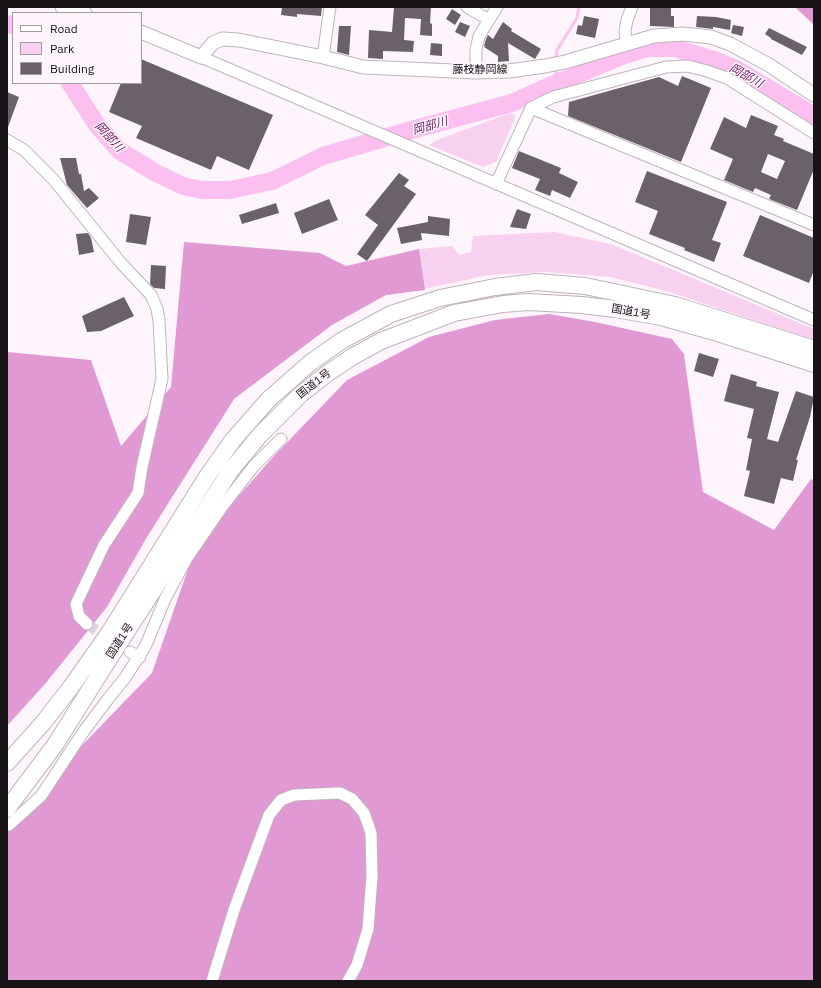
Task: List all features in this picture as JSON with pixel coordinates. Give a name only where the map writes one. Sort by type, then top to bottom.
[{"type":"highway","name":"国道1号","points":[[7,763],[71,687],[105,639],[208,475],[233,440],[269,398],[310,363],[341,341],[391,314],[440,298],[495,287],[536,282],[585,286],[675,305],[814,350]]},
{"type":"highway","name":"国道1号","points":[[7,809],[55,745],[231,470],[260,435],[295,399],[328,373],[352,357],[381,341],[454,313],[491,306],[528,302],[582,305],[661,317],[711,331],[814,364]]},
{"type":"main road","points":[[62,7],[81,12]]},
{"type":"main road","points":[[142,32],[201,57]]},
{"type":"main road","name":"藤枝静岡線","points":[[201,57],[213,43],[222,39],[239,40],[363,67],[476,72],[509,71],[565,62],[654,36],[683,34],[711,37],[730,44],[769,65],[814,95]]},
{"type":"street","points":[[322,57],[330,7]]},
{"type":"street","points":[[466,7],[489,20]]},
{"type":"street","points":[[476,72],[476,50],[479,36],[497,7]]},
{"type":"street","points":[[626,44],[625,31],[632,7]]},
{"type":"street","points":[[201,57],[814,320]]},
{"type":"street","points":[[496,184],[531,108],[553,98],[666,67],[688,66],[727,78],[814,134]]},
{"type":"street","points":[[531,108],[814,225]]},
{"type":"street","points":[[7,140],[24,150],[53,179],[121,263],[151,295],[157,308],[159,320],[162,380],[142,467],[138,493],[104,545],[76,604],[79,616],[87,624]]},
{"type":"street","points":[[9,825],[41,796],[84,731],[140,657],[165,599],[187,558],[222,507],[253,467],[281,439]]},
{"type":"street","points":[[130,652],[140,657]]},
{"type":"street","points":[[212,981],[234,910],[269,815],[281,800],[294,795],[340,793],[352,799],[364,813],[371,833],[372,876],[368,929],[357,965],[348,981]]},
{"type":"green space","points":[[510,113],[516,116],[496,162],[483,167],[429,145],[437,140]]},
{"type":"green space","points":[[553,232],[611,244],[814,329],[814,340],[666,291],[610,277],[545,272],[488,275],[424,289],[419,249],[452,246],[459,255],[471,252],[473,236]]},
{"type":"shaded area","points":[[795,7],[814,7],[814,25]]},
{"type":"shaded area","points":[[184,242],[320,253],[346,266],[419,249],[425,290],[386,295],[332,325],[234,399],[147,537],[107,607],[45,684],[7,726],[7,352],[91,360],[121,446],[171,387]]},
{"type":"shaded area","points":[[549,314],[595,322],[672,339],[684,354],[703,492],[774,530],[811,479],[814,481],[814,981],[7,981],[7,823],[152,673],[197,543],[274,456],[347,380],[429,337],[495,320]]},
{"type":"building","points":[[282,7],[322,7],[321,16],[297,14],[297,17],[281,15]]},
{"type":"building","points":[[394,7],[431,7],[430,23],[432,24],[432,36],[420,35],[421,19],[405,18],[404,40],[414,41],[413,52],[383,51],[383,59],[368,58],[369,30],[392,32]]},
{"type":"building","points":[[650,7],[671,7],[671,16],[674,16],[674,27],[650,26]]},
{"type":"building","points":[[452,9],[461,15],[455,25],[446,19]]},
{"type":"building","points":[[584,16],[599,19],[595,38],[576,34],[578,25],[582,26]]},
{"type":"building","points":[[697,16],[716,17],[731,20],[730,30],[713,27],[713,29],[696,27]]},
{"type":"building","points":[[460,22],[470,26],[465,37],[455,32]]},
{"type":"building","points":[[503,22],[512,29],[511,31],[541,49],[535,59],[508,43],[509,61],[498,62],[498,56],[484,47],[486,47],[484,46],[488,35],[493,39]]},
{"type":"building","points":[[733,25],[744,27],[742,36],[731,33]]},
{"type":"building","points":[[339,26],[351,26],[349,55],[337,52]]},
{"type":"building","points":[[769,28],[807,47],[802,55],[771,39],[765,34]]},
{"type":"building","points":[[431,43],[442,44],[442,56],[430,55]]},
{"type":"building","points":[[142,59],[273,115],[249,170],[217,156],[211,170],[136,138],[142,126],[109,112],[121,84],[142,84]]},
{"type":"building","points":[[682,76],[711,88],[681,162],[568,116],[569,102],[659,77],[678,86]]},
{"type":"building","points":[[7,92],[19,97],[8,127],[7,127]]},
{"type":"building","points":[[751,115],[778,126],[774,135],[784,139],[783,141],[814,154],[814,169],[797,210],[769,199],[771,195],[755,188],[753,192],[724,180],[733,159],[710,149],[724,117],[746,128]],"holes":[[[768,154],[785,161],[777,179],[761,172]]]},
{"type":"building","points":[[519,151],[561,168],[559,173],[578,182],[570,198],[552,190],[550,196],[535,190],[540,179],[512,168]]},
{"type":"building","points":[[60,158],[76,158],[84,191],[89,188],[99,198],[87,208],[67,185]]},
{"type":"building","points":[[647,171],[727,202],[712,240],[721,243],[714,262],[684,250],[685,248],[649,234],[658,211],[635,202]]},
{"type":"building","points":[[399,173],[409,180],[404,186],[416,194],[367,261],[357,254],[378,225],[365,215]]},
{"type":"building","points":[[329,199],[338,220],[302,234],[294,213]]},
{"type":"building","points":[[276,203],[279,213],[242,224],[239,215]]},
{"type":"building","points":[[517,209],[531,214],[526,229],[510,227]]},
{"type":"building","points":[[130,214],[151,217],[146,245],[126,242]]},
{"type":"building","points":[[760,215],[814,238],[814,270],[809,283],[743,256]]},
{"type":"building","points":[[428,216],[450,219],[449,236],[421,233],[422,240],[401,244],[397,228],[428,222]]},
{"type":"building","points":[[88,233],[91,238],[94,252],[79,255],[76,234]]},
{"type":"building","points":[[151,265],[166,266],[165,289],[154,288],[150,284]]},
{"type":"building","points":[[124,297],[134,316],[101,331],[87,332],[82,316]]},
{"type":"building","points":[[699,353],[719,359],[713,377],[694,371]]},
{"type":"building","points":[[731,374],[757,382],[756,386],[779,392],[767,439],[778,442],[796,391],[814,397],[810,417],[796,460],[798,460],[793,481],[781,478],[774,504],[744,496],[750,471],[746,470],[752,439],[747,438],[754,409],[724,401]]},
{"type":"waterway","points":[[556,60],[557,50],[577,18],[579,7]]},
{"type":"waterway","name":"岡部川","points":[[7,24],[12,25]]},
{"type":"waterway","name":"岡部川","points":[[71,84],[97,125],[120,151],[156,173],[183,186],[202,190],[230,190],[272,181],[323,156],[512,103],[622,56],[647,48],[677,48],[717,61],[736,69],[814,116]]},
{"type":"waterway","points":[[552,85],[556,78],[556,67]]},
{"type":"tunnel","points":[[87,624],[112,641]]}]
